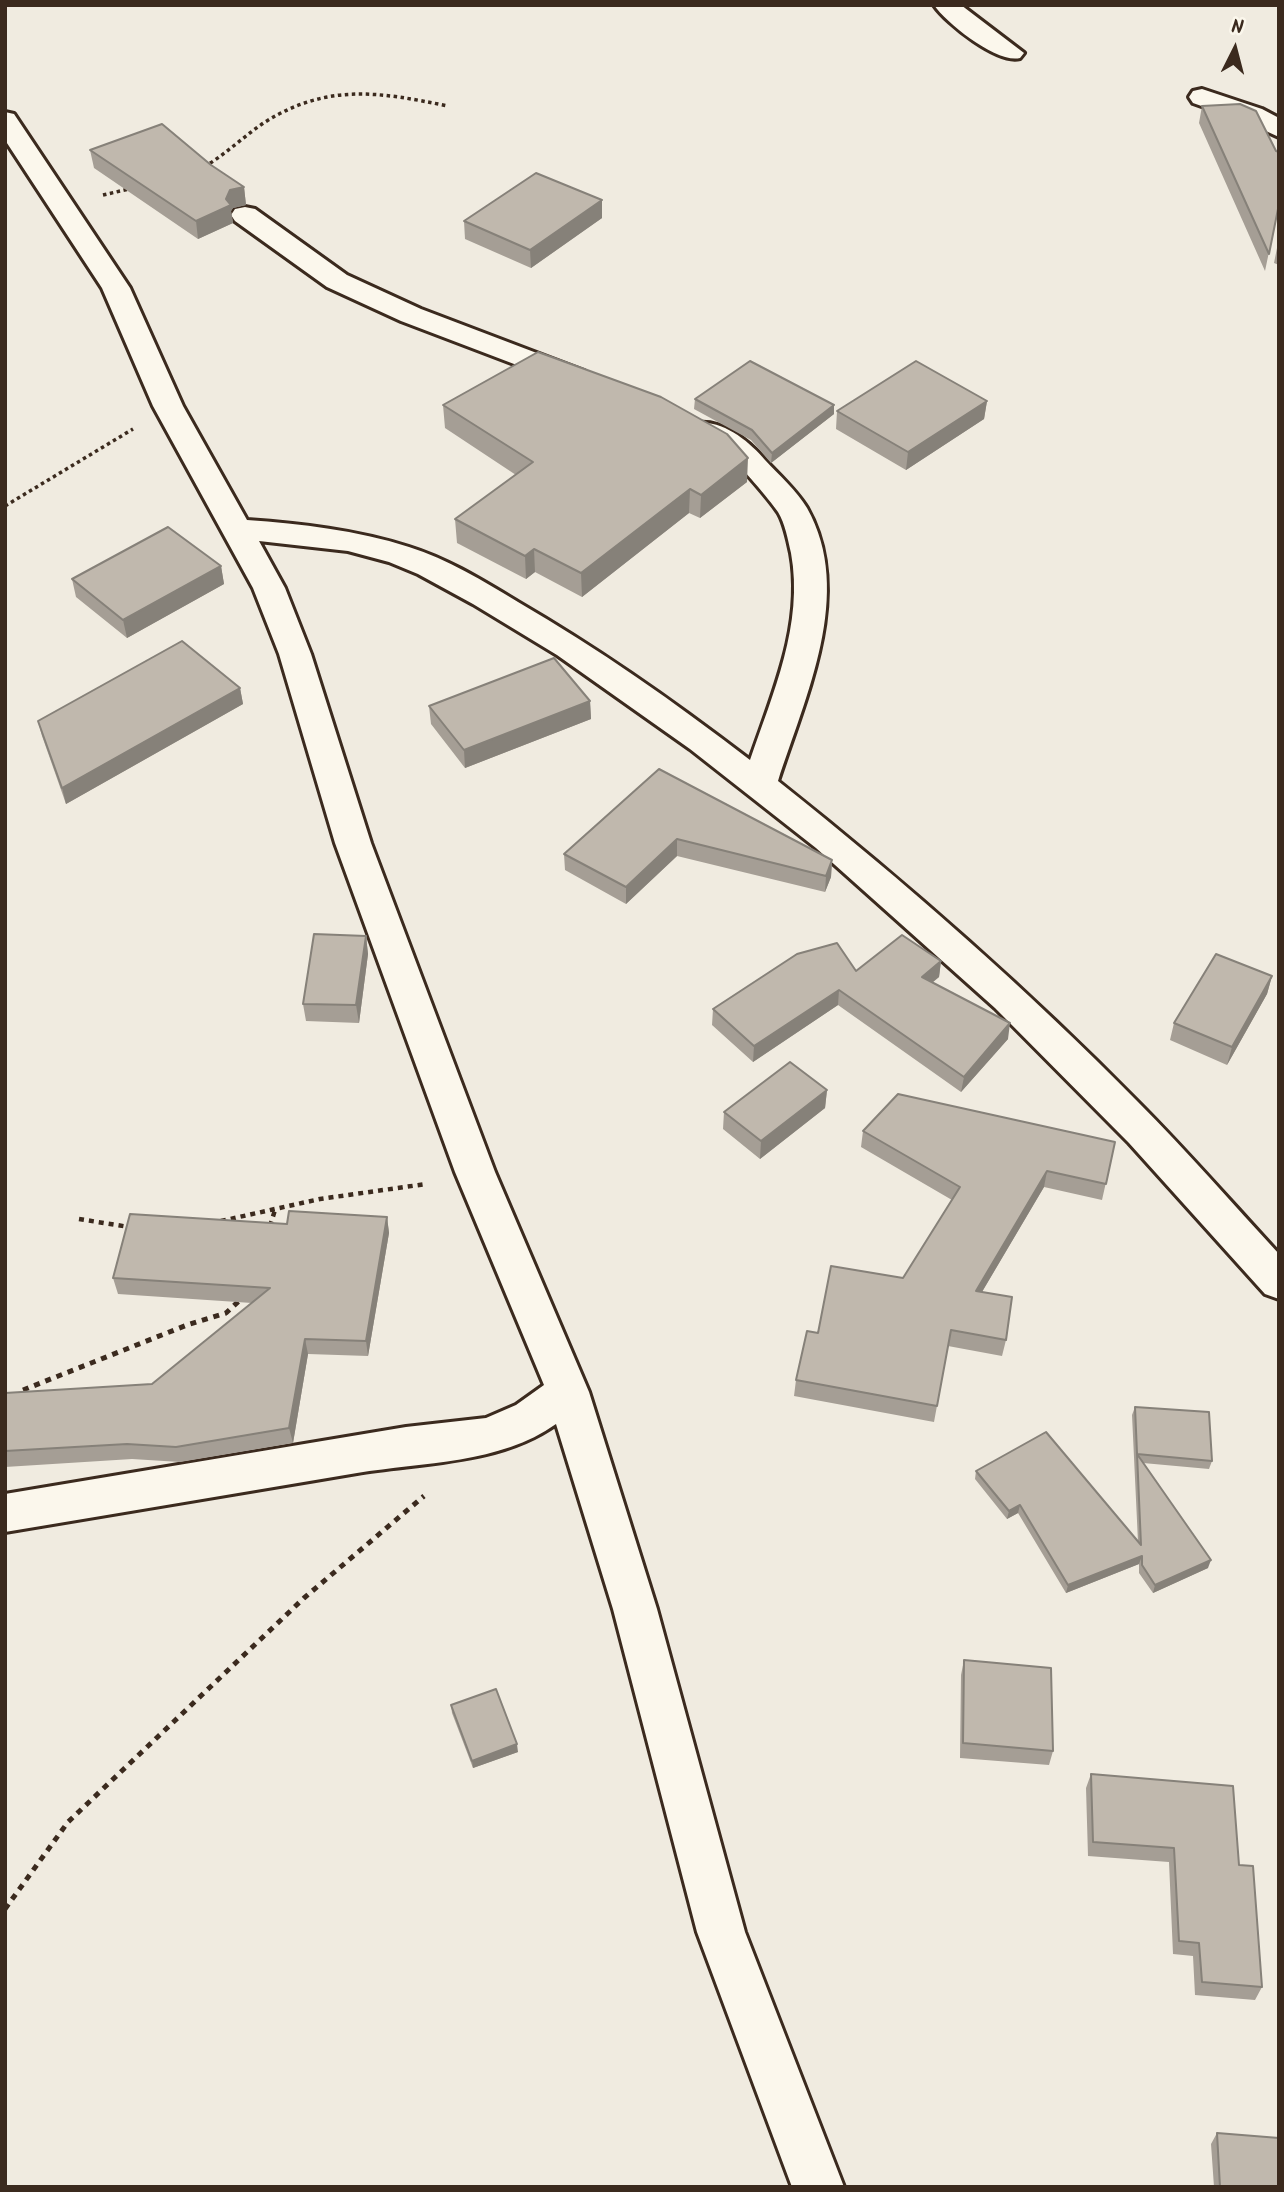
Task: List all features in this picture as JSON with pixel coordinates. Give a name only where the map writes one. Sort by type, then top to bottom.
[{"type":"street","points":[[946,5],[967,24],[1011,52]]},
{"type":"street","points":[[1202,97],[1253,115],[1279,129]]},
{"type":"street","points":[[5,120],[116,288],[169,406],[268,587],[295,654],[354,843],[475,1172],[568,1392],[635,1609],[721,1932],[818,2187]]},
{"type":"street","points":[[245,215],[337,281],[411,315],[596,385]]},
{"type":"street","points":[[684,418],[739,449],[793,510],[804,540],[812,581],[808,619],[797,670],[760,783]]},
{"type":"street","points":[[234,529],[315,536],[385,550],[444,573],[572,648],[760,783],[883,883],[979,970],[1125,1112],[1279,1282]]},
{"type":"street","points":[[5,1513],[406,1446],[489,1436],[531,1418],[568,1392]]},
{"type":"path","points":[[198,170],[217,160],[264,123],[291,106],[310,99],[346,92],[379,92],[448,106]]},
{"type":"path","points":[[62,206],[136,187]]},
{"type":"path","points":[[5,506],[35,486],[99,453],[169,406]]},
{"type":"path","points":[[213,1222],[320,1199],[430,1183],[475,1172]]},
{"type":"path","points":[[268,1232],[275,1210]]},
{"type":"path","points":[[79,1219],[133,1227]]},
{"type":"path","points":[[23,1390],[187,1325],[226,1313],[243,1297],[247,1289]]},
{"type":"path","points":[[5,1909],[31,1877],[68,1822],[304,1598],[430,1490]]},
{"type":"building","points":[[1240,104],[1256,111],[1276,151],[1279,152],[1279,204],[1269,254],[1202,106]]},
{"type":"building","points":[[162,124],[211,165],[244,187],[230,190],[226,199],[231,205],[196,221],[90,150]]},
{"type":"building","points":[[536,173],[602,200],[530,250],[464,221]]},
{"type":"building","points":[[538,352],[661,397],[727,434],[748,458],[701,495],[690,489],[581,573],[534,549],[525,556],[455,519],[533,462],[443,405]]},
{"type":"building","points":[[750,361],[834,405],[772,453],[752,430],[695,399]]},
{"type":"building","points":[[916,361],[987,401],[908,452],[837,411]]},
{"type":"building","points":[[168,527],[221,566],[123,620],[72,579]]},
{"type":"building","points":[[182,641],[240,688],[62,788],[38,721]]},
{"type":"building","points":[[554,658],[590,701],[464,750],[429,706]]},
{"type":"building","points":[[659,769],[832,860],[826,876],[677,839],[626,887],[564,854]]},
{"type":"building","points":[[314,934],[366,936],[356,1005],[303,1004]]},
{"type":"building","points":[[902,935],[941,961],[922,977],[1010,1023],[964,1077],[839,990],[754,1046],[713,1009],[797,954],[837,943],[856,971]]},
{"type":"building","points":[[1216,954],[1272,976],[1232,1047],[1174,1023]]},
{"type":"building","points":[[790,1062],[827,1090],[761,1141],[724,1112]]},
{"type":"building","points":[[898,1094],[1115,1142],[1106,1184],[1047,1171],[976,1291],[1012,1297],[1006,1340],[951,1330],[937,1406],[796,1380],[807,1331],[818,1333],[831,1266],[903,1278],[960,1187],[863,1131]]},
{"type":"building","points":[[289,1211],[387,1217],[366,1341],[305,1339],[289,1428],[176,1447],[127,1444],[5,1451],[5,1393],[152,1384],[270,1288],[113,1278],[130,1214],[287,1224]]},
{"type":"building","points":[[1135,1407],[1209,1412],[1212,1461],[1137,1454]]},
{"type":"building","points":[[1046,1432],[1141,1545],[1137,1454],[1211,1560],[1155,1585],[1142,1565],[1142,1556],[1068,1585],[1020,1505],[1009,1511],[976,1471]]},
{"type":"building","points":[[964,1660],[1051,1668],[1053,1751],[963,1743]]},
{"type":"building","points":[[496,1689],[517,1744],[472,1761],[451,1705]]},
{"type":"building","points":[[1091,1774],[1233,1786],[1239,1865],[1253,1866],[1262,1987],[1202,1982],[1199,1943],[1179,1941],[1174,1848],[1093,1842]]},
{"type":"building","points":[[1217,2133],[1279,2138],[1279,2187],[1220,2187]]}]
